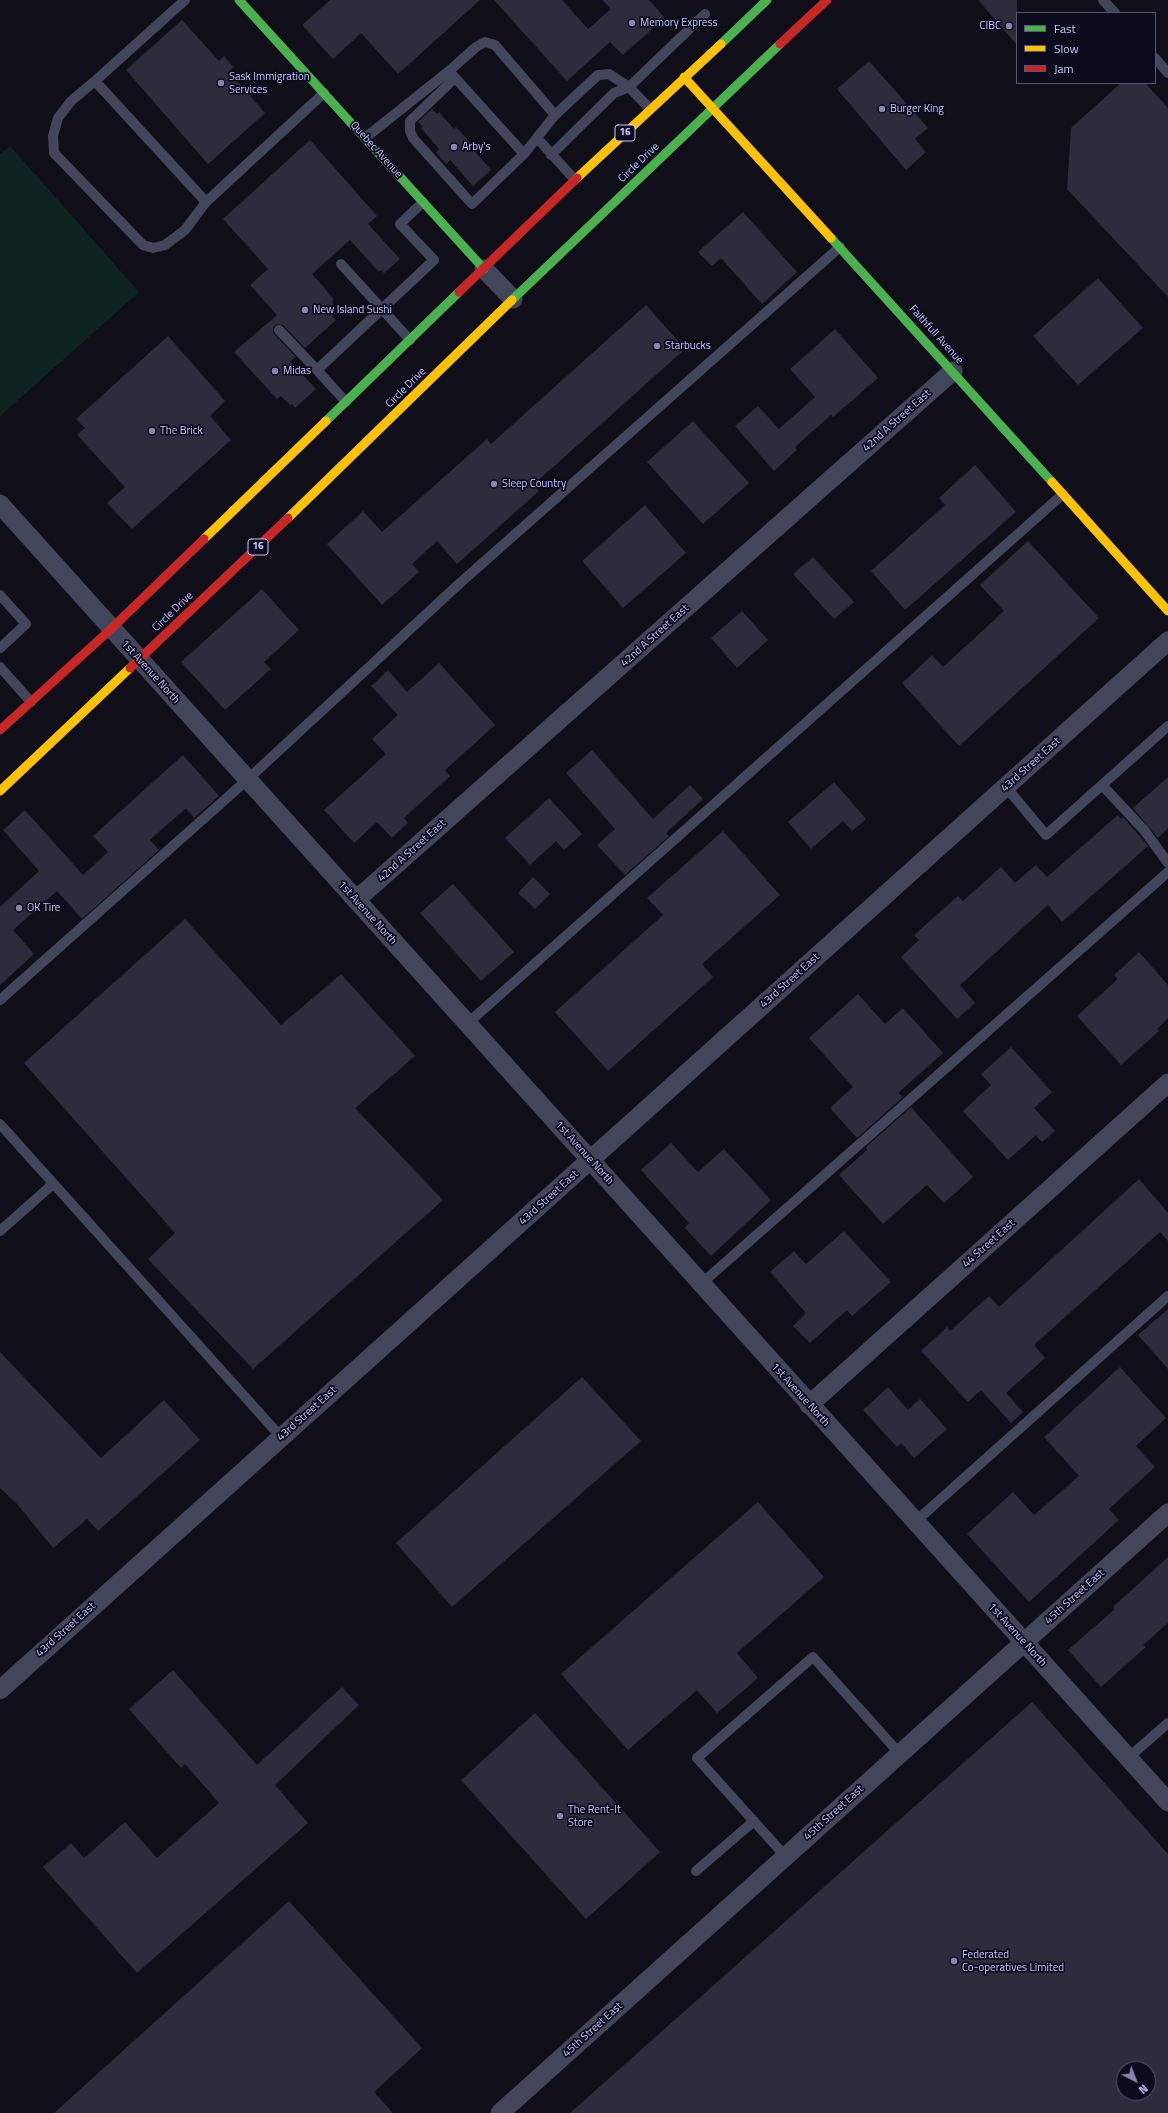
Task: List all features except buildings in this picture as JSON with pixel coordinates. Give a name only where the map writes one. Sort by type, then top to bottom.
[{"type":"main road","name":"Quebec Avenue","points":[[239,0],[484,269]]},
{"type":"main road","name":"16","points":[[0,730],[111,628],[575,180],[767,0]]},
{"type":"main road","name":"Circle Drive","points":[[0,791],[346,464],[513,299],[827,0]]},
{"type":"main road","name":"Faithfull Avenue","points":[[684,77],[840,246],[1168,611]]},
{"type":"street","name":"Quebec Avenue","points":[[484,269],[513,299]]},
{"type":"street","name":"42nd A Street East","points":[[356,900],[953,371]]},
{"type":"street","name":"1st Avenue North","points":[[0,504],[809,1405],[1168,1802]]},
{"type":"street","name":"43rd Street East","points":[[0,1690],[1168,641]]},
{"type":"street","name":"44 Street East","points":[[809,1405],[1168,1083]]},
{"type":"street","name":"45th Street East","points":[[500,2113],[1168,1513]]},
{"type":"lane","points":[[185,0],[71,101],[58,118],[53,136],[54,153],[143,245],[153,248],[165,245],[185,230],[206,202],[324,93]]},
{"type":"lane","points":[[1103,0],[1114,12]]},
{"type":"lane","points":[[551,154],[614,93],[629,87],[705,14]]},
{"type":"lane","points":[[555,115],[495,45],[486,42],[481,45],[452,75],[410,121],[410,131],[413,138],[472,204],[524,154],[555,115],[598,75],[609,74],[629,87],[650,109]]},
{"type":"lane","points":[[1156,59],[1168,73]]},
{"type":"lane","points":[[365,138],[452,75]]},
{"type":"lane","points":[[452,75],[524,154]]},
{"type":"lane","points":[[95,81],[206,202]]},
{"type":"lane","points":[[537,138],[575,180]]},
{"type":"lane","points":[[317,370],[434,260],[400,224],[423,202]]},
{"type":"lane","points":[[0,1000],[247,780],[460,583],[840,246]]},
{"type":"lane","points":[[341,264],[410,340]]},
{"type":"lane","points":[[279,330],[346,402]]},
{"type":"lane","points":[[468,1024],[1063,494]]},
{"type":"lane","points":[[0,595],[26,624],[0,648]]},
{"type":"lane","points":[[0,667],[31,702]]},
{"type":"lane","points":[[1006,787],[1046,835],[1168,726]]},
{"type":"lane","points":[[1102,785],[1144,830],[1168,863]]},
{"type":"lane","points":[[701,1284],[1168,872]]},
{"type":"lane","points":[[0,1124],[281,1437]]},
{"type":"lane","points":[[0,1231],[53,1184]]},
{"type":"lane","points":[[915,1522],[1168,1296]]},
{"type":"lane","points":[[786,1857],[697,1758],[813,1657],[900,1754]]},
{"type":"lane","points":[[1128,1758],[1168,1723]]},
{"type":"lane","points":[[696,1871],[754,1821]]},
{"type":"green space","points":[[10,146],[139,292],[0,416],[0,154]]},
{"type":"traffic: fast","points":[[239,0],[484,269]]},
{"type":"traffic: fast","points":[[721,44],[767,0]]},
{"type":"traffic: fast","points":[[512,300],[780,44]]},
{"type":"traffic: fast","points":[[831,238],[1052,482]]},
{"type":"traffic: fast","points":[[326,421],[459,292]]},
{"type":"traffic: slow","points":[[577,178],[721,44]]},
{"type":"traffic: slow","points":[[684,77],[831,238]]},
{"type":"traffic: slow","points":[[288,518],[512,300]]},
{"type":"traffic: slow","points":[[204,539],[326,421]]},
{"type":"traffic: slow","points":[[1052,482],[1168,611]]},
{"type":"traffic: slow","points":[[0,791],[130,668]]},
{"type":"traffic: jam","points":[[780,44],[827,0]]},
{"type":"traffic: jam","points":[[459,292],[577,178]]},
{"type":"traffic: jam","points":[[130,668],[288,518]]},
{"type":"traffic: jam","points":[[0,730],[111,629],[204,539]]},
{"type":"place","name":"Memory Express","points":[[632,23]]},
{"type":"place","name":"CIBC","points":[[1009,26]]},
{"type":"place","name":"Sask Immigration Services","points":[[221,83]]},
{"type":"place","name":"Burger King","points":[[882,109]]},
{"type":"place","name":"Arby's","points":[[454,147]]},
{"type":"place","name":"New Island Sushi","points":[[305,310]]},
{"type":"place","name":"Starbucks","points":[[657,346]]},
{"type":"place","name":"Midas","points":[[275,371]]},
{"type":"place","name":"The Brick","points":[[152,431]]},
{"type":"place","name":"Sleep Country","points":[[494,484]]},
{"type":"place","name":"OK Tire","points":[[19,908]]},
{"type":"place","name":"The Rent-It Store","points":[[560,1816]]},
{"type":"place","name":"Federated Co-operatives Limited","points":[[954,1961]]}]
